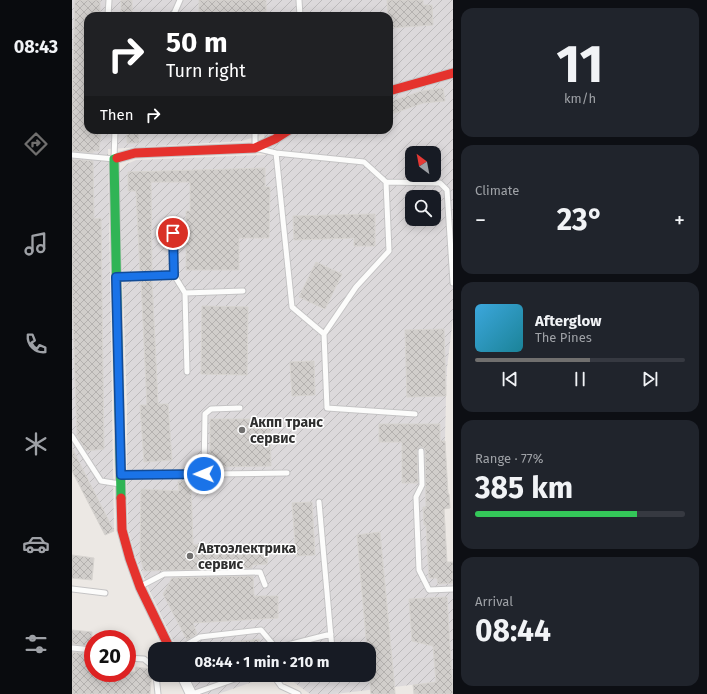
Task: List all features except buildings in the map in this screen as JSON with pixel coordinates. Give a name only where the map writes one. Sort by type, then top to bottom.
[{"type":"street","points":[[393,90],[453,73]]},
{"type":"street","points":[[167,642],[140,587],[122,530],[114,159],[135,153],[255,148],[283,134]]},
{"type":"street","points":[[185,682],[191,694]]},
{"type":"lane","points":[[108,0],[108,12]]},
{"type":"lane","points":[[175,12],[180,0]]},
{"type":"lane","points":[[299,0],[300,12]]},
{"type":"lane","points":[[72,155],[114,159],[115,134]]},
{"type":"lane","points":[[255,134],[255,148],[276,153],[364,162],[386,182],[440,183],[447,190],[453,283]]},
{"type":"lane","points":[[276,153],[292,307],[324,334]]},
{"type":"lane","points":[[386,182],[388,251],[356,287],[324,334],[327,408],[414,414]]},
{"type":"lane","points":[[173,220],[174,275],[185,293],[187,372]]},
{"type":"lane","points":[[116,277],[174,275]]},
{"type":"lane","points":[[185,293],[243,291]]},
{"type":"lane","points":[[204,474],[205,414],[211,409],[240,408]]},
{"type":"lane","points":[[72,436],[101,481],[204,474],[287,472]]},
{"type":"lane","points":[[421,451],[422,486],[416,497],[419,570],[429,590],[453,589]]},
{"type":"lane","points":[[319,502],[332,642]]},
{"type":"lane","points":[[140,587],[164,574],[253,572],[260,572],[265,585]]},
{"type":"lane","points":[[72,589],[105,593]]},
{"type":"lane","points":[[191,642],[200,637],[261,630],[271,642]]},
{"type":"lane","points":[[300,642],[331,634]]},
{"type":"lane","points":[[72,648],[84,649]]},
{"type":"lane","points":[[136,659],[144,659],[148,662]]},
{"type":"lane","points":[[157,682],[158,694]]},
{"type":"lane","points":[[191,694],[226,682]]},
{"type":"lane","points":[[278,682],[281,686],[298,694]]},
{"type":"shaded area","points":[[72,0],[453,0],[453,318],[447,368],[445,441],[450,508],[442,509],[443,521],[445,522],[447,562],[453,562],[453,694],[436,682],[335,694],[310,694],[294,682],[376,682],[376,642],[174,642],[136,558],[128,529],[127,406],[119,172],[127,164],[136,160],[265,155],[264,134],[242,141],[108,149],[114,531],[105,535],[72,471]]},
{"type":"shaded area","points":[[192,682],[253,682],[218,694],[197,694]]},
{"type":"traffic: fast","points":[[117,158],[114,159],[121,498]]},
{"type":"traffic: jam","points":[[393,90],[453,73]]},
{"type":"traffic: jam","points":[[117,158],[135,153],[255,148],[283,134]]},
{"type":"traffic: jam","points":[[121,498],[122,530],[130,559],[140,587],[167,642]]},
{"type":"place","name":"Акпп транс сервис","points":[[242,430]]},
{"type":"place","name":"Автоэлектрика сервис","points":[[190,556]]},
{"type":"route","points":[[173,233],[174,275],[116,277],[121,475],[204,474]]}]
